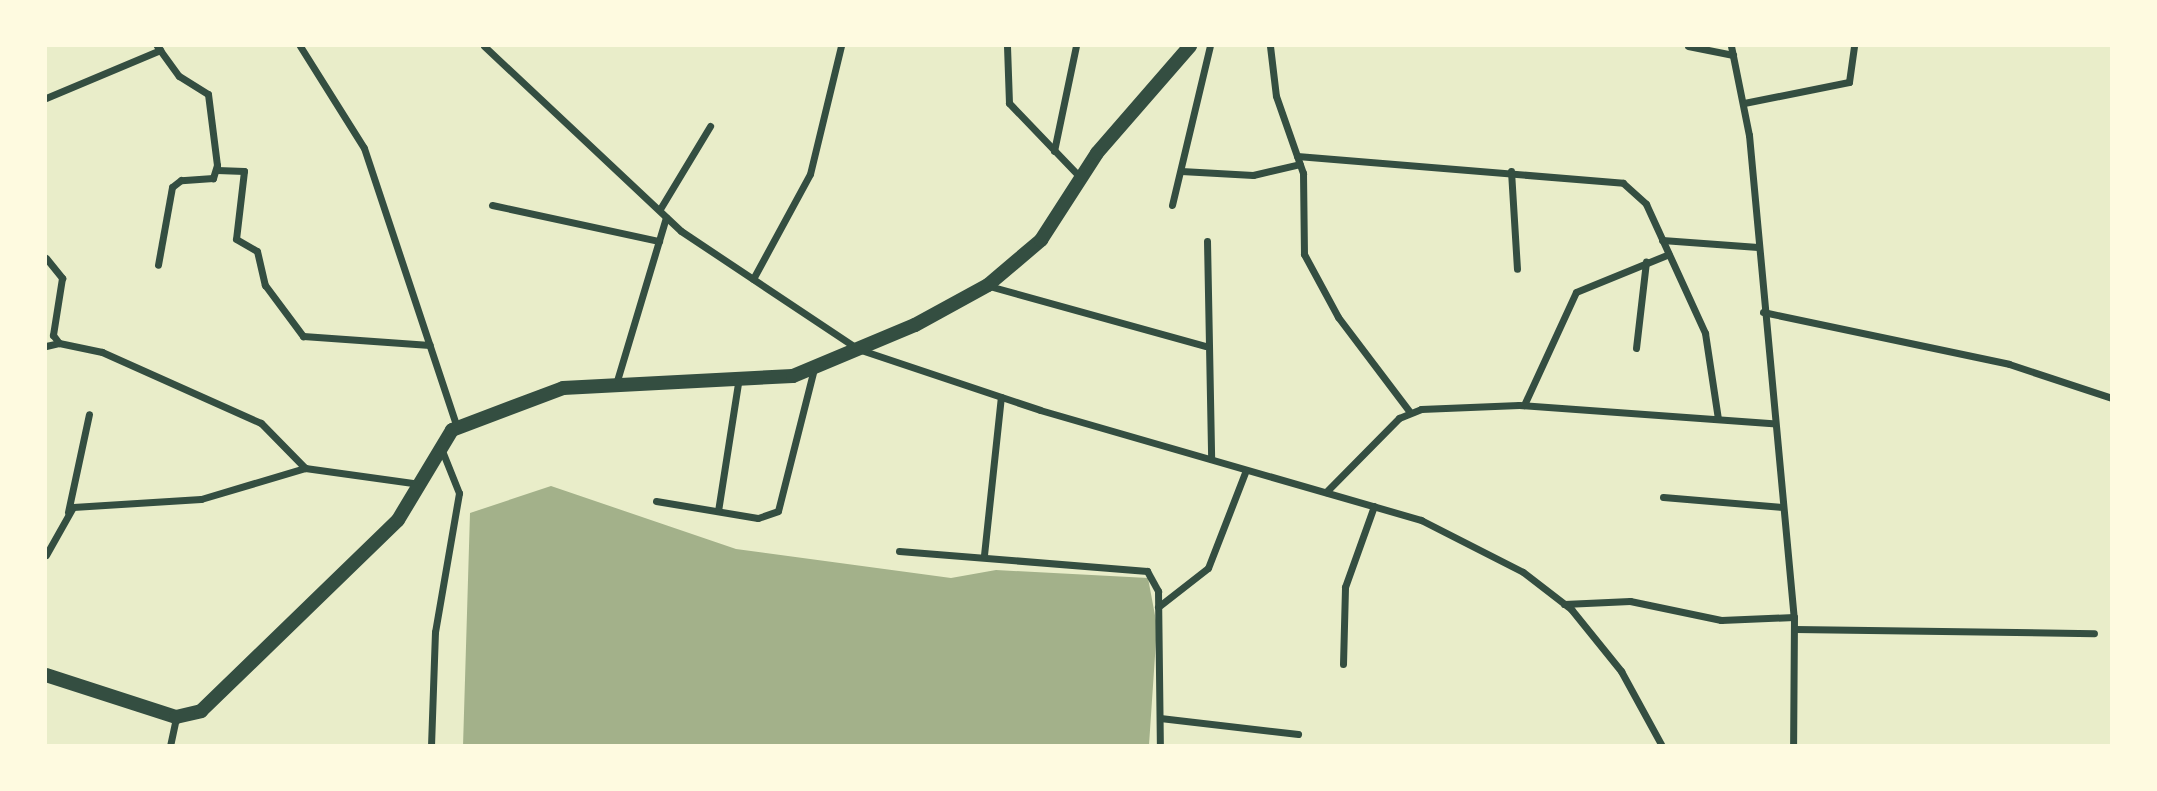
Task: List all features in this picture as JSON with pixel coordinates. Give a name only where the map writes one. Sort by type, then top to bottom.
[{"type":"main road","points":[[46,675],[176,717],[201,711],[398,520],[441,448],[457,428],[563,388],[793,376],[858,349],[988,285],[1041,240],[1080,177],[1190,46]]},
{"type":"street","points":[[300,46],[364,148],[457,428]]},
{"type":"street","points":[[484,46],[666,217],[858,349],[1001,397],[1374,506],[1456,535],[1564,604],[1621,671],[1662,746]]},
{"type":"street","points":[[753,279],[805,187],[841,46]]},
{"type":"street","points":[[1007,46],[1009,103],[1080,177]]},
{"type":"street","points":[[1054,151],[1076,46]]},
{"type":"street","points":[[1172,205],[1210,46]]},
{"type":"street","points":[[1270,46],[1276,96],[1299,160],[1304,254],[1338,317],[1409,411]]},
{"type":"street","points":[[1688,46],[1733,55]]},
{"type":"street","points":[[1731,46],[1744,103],[1772,423],[1794,617],[1793,746]]},
{"type":"street","points":[[1744,103],[1849,82],[1854,46]]},
{"type":"street","points":[[46,98],[159,48],[179,76],[208,94],[216,170],[213,178],[181,180],[172,187],[158,265]]},
{"type":"street","points":[[660,209],[710,127]]},
{"type":"street","points":[[1181,171],[1242,175],[1299,160],[1511,171],[1623,183],[1646,204],[1709,348],[1718,419]]},
{"type":"street","points":[[216,170],[244,171],[236,239],[257,251],[265,285],[303,336],[430,345]]},
{"type":"street","points":[[1511,171],[1517,269]]},
{"type":"street","points":[[492,205],[659,241]]},
{"type":"street","points":[[616,384],[666,217]]},
{"type":"street","points":[[1662,240],[1758,247]]},
{"type":"street","points":[[1207,241],[1205,346],[1211,459]]},
{"type":"street","points":[[1524,405],[1576,292],[1669,254]]},
{"type":"street","points":[[46,258],[62,278],[53,335],[59,343]]},
{"type":"street","points":[[1636,348],[1646,262]]},
{"type":"street","points":[[988,285],[1205,346]]},
{"type":"street","points":[[1763,312],[2009,364],[2112,398]]},
{"type":"street","points":[[46,346],[59,343],[102,352],[261,423],[305,468]]},
{"type":"street","points":[[656,500],[758,518],[778,511],[815,367]]},
{"type":"street","points":[[718,511],[739,377]]},
{"type":"street","points":[[984,555],[1001,397]]},
{"type":"street","points":[[1325,492],[1409,411],[1524,405],[1772,423]]},
{"type":"street","points":[[46,555],[68,512],[89,414]]},
{"type":"street","points":[[430,746],[435,632],[459,493],[441,448]]},
{"type":"street","points":[[68,512],[201,499],[305,468],[420,484]]},
{"type":"street","points":[[1158,607],[1208,568],[1246,470]]},
{"type":"street","points":[[1663,498],[1781,507]]},
{"type":"street","points":[[1343,664],[1346,578],[1374,506]]},
{"type":"street","points":[[899,551],[1135,567],[1155,580],[1158,607],[1160,746]]},
{"type":"street","points":[[1564,604],[1630,601],[1721,620],[1794,617]]},
{"type":"street","points":[[1795,629],[2094,633]]},
{"type":"street","points":[[170,746],[176,717]]},
{"type":"street","points":[[1160,718],[1298,734]]},
{"type":"shaded area","points":[[551,486],[736,549],[951,578],[996,570],[1148,578],[1157,626],[1149,745],[463,746],[470,513]]}]
